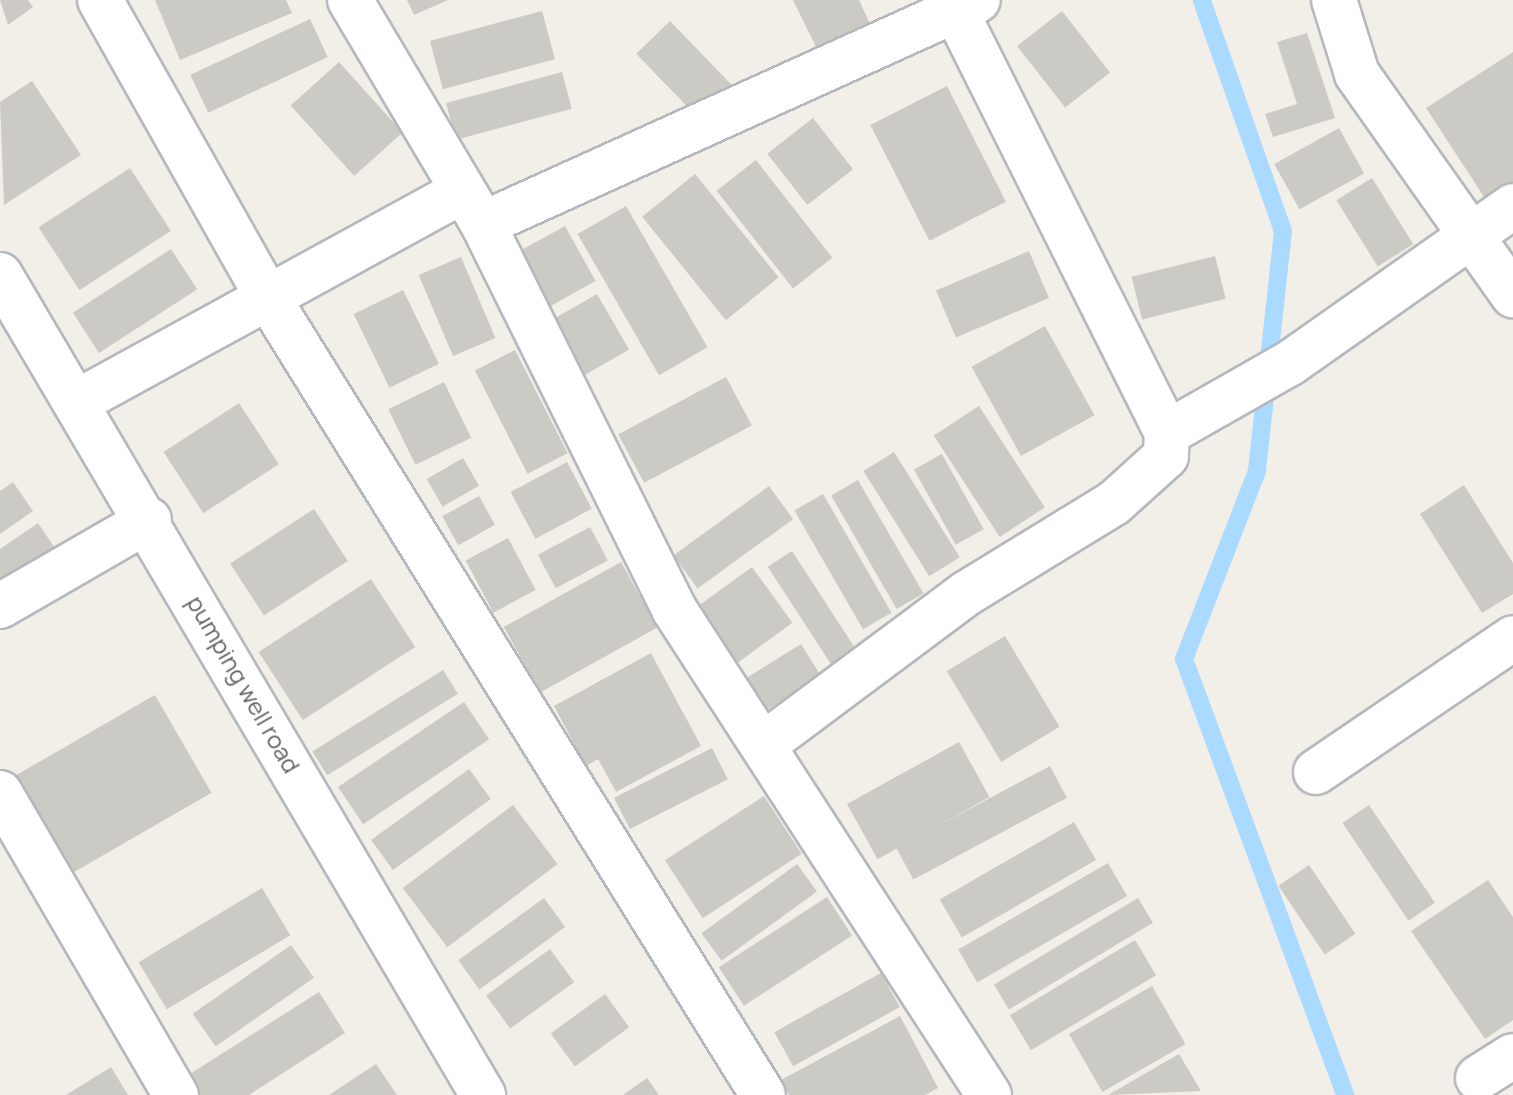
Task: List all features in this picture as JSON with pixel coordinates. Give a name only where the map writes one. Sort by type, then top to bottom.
[{"type":"street","points":[[100,0],[267,296],[763,1095]]},
{"type":"street","points":[[350,0],[472,207],[674,609],[989,1095]]},
{"type":"street","points":[[1334,0],[1357,74],[1513,295]]},
{"type":"street","points":[[77,402],[267,296],[472,207],[966,3],[1167,433],[1166,456],[1149,477],[967,593],[763,745]]},
{"type":"street","points":[[1167,433],[1244,386],[1290,363],[1470,233],[1513,206]]},
{"type":"street","name":"pumping well road","points":[[0,275],[149,520],[483,1095]]},
{"type":"street","points":[[0,606],[149,520]]},
{"type":"street","points":[[1316,772],[1513,638]]},
{"type":"street","points":[[0,793],[176,1095]]},
{"type":"building","points":[[0,0],[28,0],[33,7],[8,25]]},
{"type":"building","points":[[155,0],[286,0],[292,13],[180,60]]},
{"type":"building","points":[[407,0],[448,0],[414,15]]},
{"type":"building","points":[[793,0],[859,0],[871,26],[818,51]]},
{"type":"building","points":[[542,11],[555,59],[443,89],[430,41]]},
{"type":"building","points":[[1062,11],[1110,72],[1065,108],[1017,46]]},
{"type":"building","points":[[310,19],[328,57],[208,113],[190,75]]},
{"type":"building","points":[[670,21],[733,86],[699,119],[636,54]]},
{"type":"building","points":[[1307,33],[1335,118],[1273,137],[1265,114],[1297,104],[1277,42]]},
{"type":"building","points":[[1513,52],[1513,187],[1488,203],[1426,108]]},
{"type":"building","points":[[339,62],[403,133],[354,176],[291,105]]},
{"type":"building","points":[[562,72],[572,109],[456,140],[446,103]]},
{"type":"building","points":[[32,81],[81,155],[4,205],[0,102]]},
{"type":"building","points":[[947,86],[1006,202],[929,241],[870,125]]},
{"type":"building","points":[[813,118],[853,169],[807,205],[767,154]]},
{"type":"building","points":[[1339,128],[1364,173],[1299,209],[1274,164]]},
{"type":"building","points":[[756,160],[832,258],[793,288],[717,191]]},
{"type":"building","points":[[130,168],[171,231],[79,290],[39,227]]},
{"type":"building","points":[[695,174],[779,277],[726,320],[642,217]]},
{"type":"building","points":[[1372,178],[1413,244],[1378,266],[1336,200]]},
{"type":"building","points":[[626,206],[708,347],[659,375],[578,234]]},
{"type":"building","points":[[565,226],[596,281],[544,310],[513,255]]},
{"type":"building","points":[[171,249],[197,289],[99,353],[73,313]]},
{"type":"building","points":[[1029,251],[1049,298],[956,337],[936,290]]},
{"type":"building","points":[[1215,256],[1226,299],[1142,319],[1132,277]]},
{"type":"building","points":[[461,257],[495,338],[453,356],[419,275]]},
{"type":"building","points":[[403,290],[439,364],[390,388],[354,314]]},
{"type":"building","points":[[597,294],[629,349],[579,378],[547,323]]},
{"type":"building","points":[[1045,326],[1094,415],[1021,456],[972,367]]},
{"type":"building","points":[[515,350],[568,453],[528,474],[475,370]]},
{"type":"building","points":[[726,377],[752,426],[644,483],[618,434]]},
{"type":"building","points":[[444,382],[471,438],[415,465],[388,409]]},
{"type":"building","points":[[239,403],[279,464],[203,513],[164,452]]},
{"type":"building","points":[[979,406],[1045,507],[1000,537],[934,435]]},
{"type":"building","points":[[894,452],[960,557],[929,576],[863,471]]},
{"type":"building","points":[[942,454],[984,529],[956,545],[914,470]]},
{"type":"building","points":[[463,458],[479,486],[443,507],[427,479]]},
{"type":"building","points":[[567,462],[592,509],[535,539],[510,492]]},
{"type":"building","points":[[858,480],[924,593],[897,609],[831,495]]},
{"type":"building","points":[[13,482],[33,511],[0,534],[0,491]]},
{"type":"building","points":[[1464,485],[1513,563],[1513,594],[1482,613],[1420,514]]},
{"type":"building","points":[[769,486],[793,519],[698,589],[674,555]]},
{"type":"building","points":[[823,494],[892,613],[863,629],[794,510]]},
{"type":"building","points":[[479,496],[495,525],[458,545],[442,516]]},
{"type":"building","points":[[314,509],[348,561],[264,615],[230,563]]},
{"type":"building","points":[[38,523],[57,551],[0,590],[0,549]]},
{"type":"building","points":[[590,527],[608,561],[556,588],[538,555]]},
{"type":"building","points":[[508,538],[536,590],[493,613],[466,561]]},
{"type":"building","points":[[792,551],[857,651],[832,667],[768,567]]},
{"type":"building","points":[[621,562],[657,628],[540,693],[504,627]]},
{"type":"building","points":[[752,567],[793,623],[737,663],[696,608]]},
{"type":"building","points":[[371,579],[415,647],[303,720],[259,652]]},
{"type":"building","points":[[1005,636],[1060,727],[1001,762],[947,671]]},
{"type":"building","points":[[801,644],[821,676],[764,712],[744,680]]},
{"type":"building","points":[[651,653],[701,746],[616,792],[598,759],[586,766],[554,706]]},
{"type":"building","points":[[443,670],[458,694],[327,775],[312,752]]},
{"type":"building","points":[[155,695],[212,793],[66,877],[10,779]]},
{"type":"building","points":[[464,702],[489,739],[363,824],[338,787]]},
{"type":"building","points":[[959,742],[990,797],[878,859],[847,804]]},
{"type":"building","points":[[712,748],[728,779],[630,829],[614,798]]},
{"type":"building","points":[[1050,766],[1067,798],[913,879],[896,848]]},
{"type":"building","points":[[469,769],[491,799],[393,870],[371,840]]},
{"type":"building","points":[[764,796],[802,854],[703,918],[665,860]]},
{"type":"building","points":[[513,805],[558,864],[447,947],[403,888]]},
{"type":"building","points":[[1369,805],[1435,903],[1408,921],[1342,823]]},
{"type":"building","points":[[1074,822],[1096,860],[962,938],[940,899]]},
{"type":"building","points":[[1108,863],[1127,896],[977,982],[958,949]]},
{"type":"building","points":[[797,864],[817,892],[722,961],[702,933]]},
{"type":"building","points":[[1309,865],[1355,934],[1325,955],[1278,886]]},
{"type":"building","points":[[1488,880],[1513,917],[1513,1020],[1485,1039],[1411,931]]},
{"type":"building","points":[[262,888],[290,935],[167,1009],[139,962]]},
{"type":"building","points":[[827,897],[852,936],[744,1006],[719,967]]},
{"type":"building","points":[[544,898],[565,927],[479,989],[458,960]]},
{"type":"building","points":[[1138,898],[1153,923],[1009,1009],[994,985]]},
{"type":"building","points":[[1135,940],[1156,975],[1031,1050],[1010,1015]]},
{"type":"building","points":[[291,945],[314,978],[216,1047],[193,1014]]},
{"type":"building","points":[[550,949],[574,982],[510,1029],[486,995]]},
{"type":"building","points":[[881,973],[900,1007],[793,1066],[774,1032]]},
{"type":"building","points":[[1152,986],[1186,1044],[1102,1092],[1069,1034]]},
{"type":"building","points":[[319,992],[345,1033],[249,1095],[192,1095],[182,1079]]},
{"type":"building","points":[[605,994],[629,1027],[575,1067],[551,1033]]},
{"type":"building","points":[[900,1016],[938,1088],[925,1095],[789,1095],[781,1080]]},
{"type":"building","points":[[1179,1054],[1201,1091],[1108,1095]]},
{"type":"building","points":[[376,1064],[397,1095],[329,1095]]},
{"type":"building","points":[[111,1067],[128,1095],[66,1095]]},
{"type":"building","points":[[647,1078],[659,1095],[623,1095]]},
{"type":"waterway","points":[[1202,1],[1283,231],[1257,471],[1184,659],[1345,1095]]}]
